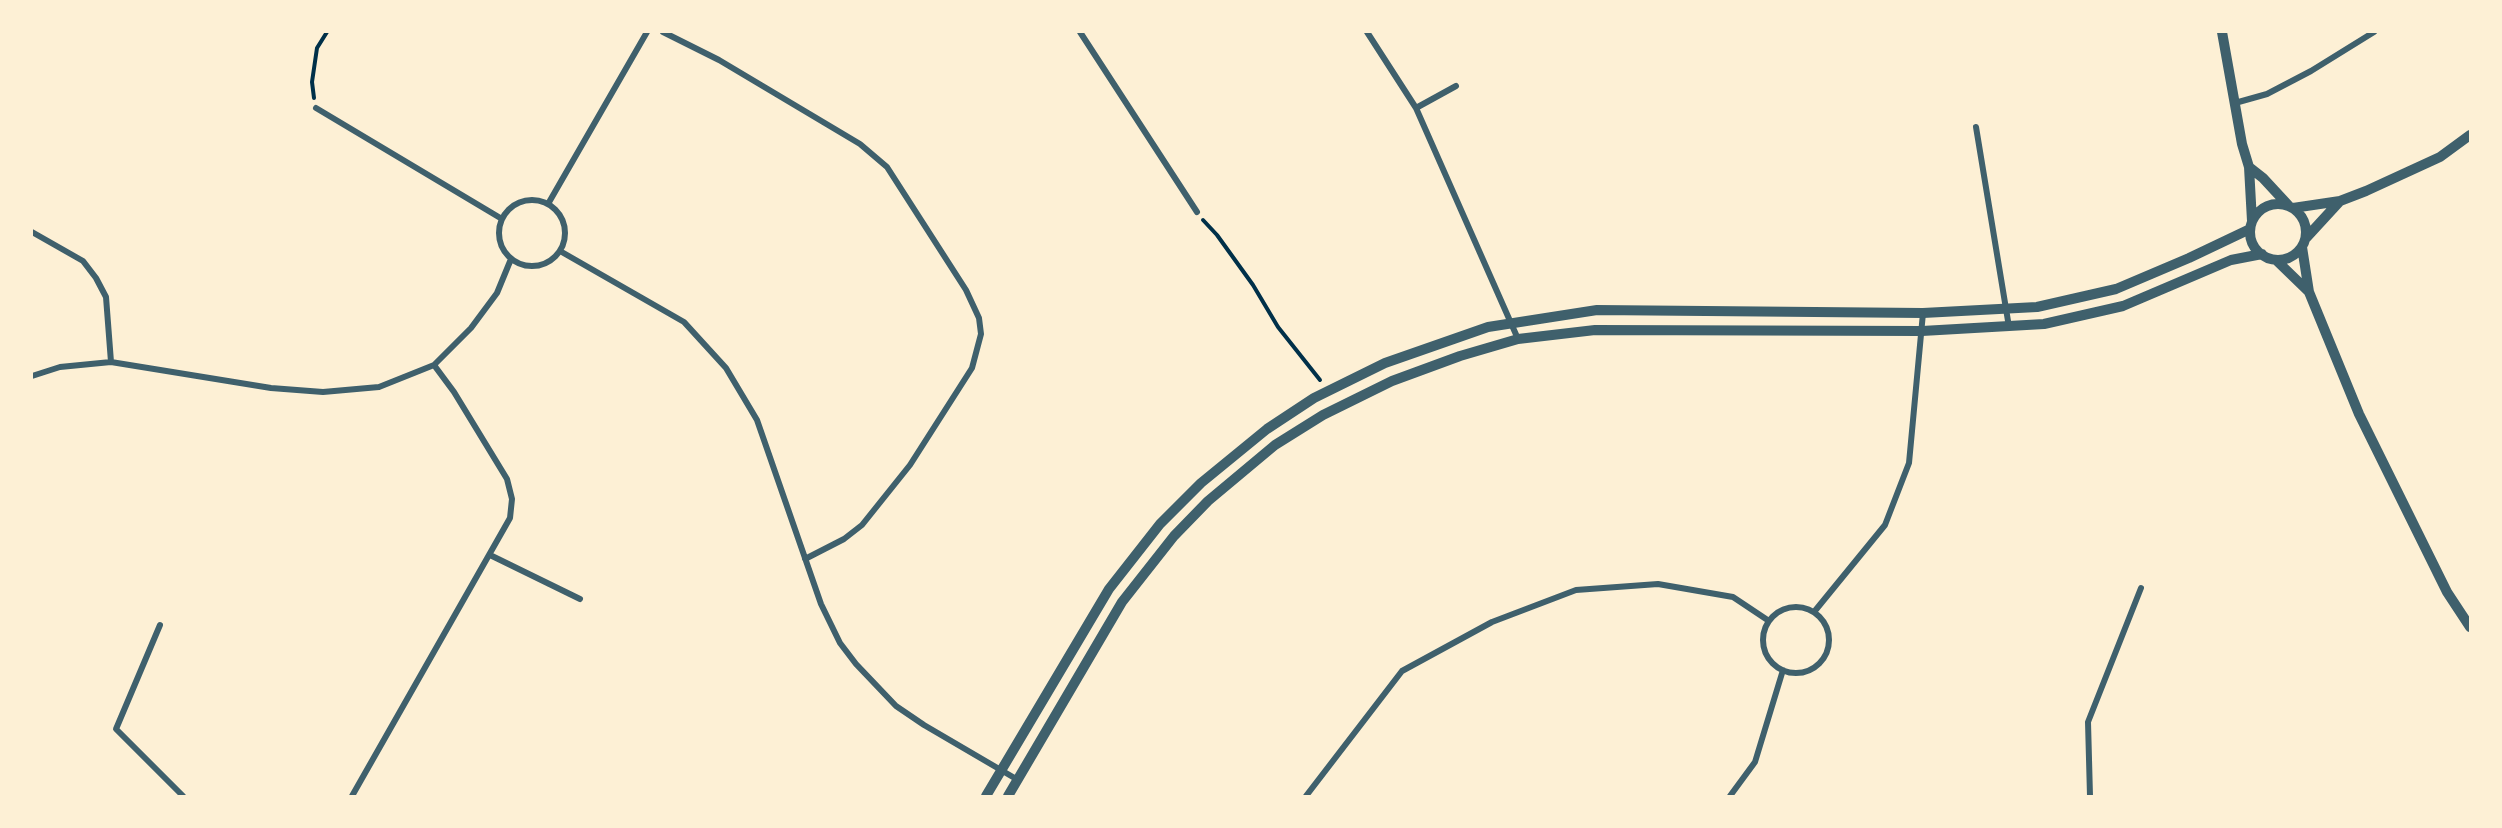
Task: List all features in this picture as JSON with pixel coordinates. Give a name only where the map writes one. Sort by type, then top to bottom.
[{"type":"street","points":[[548,204],[647,32]]},
{"type":"street","points":[[663,32],[719,60],[860,144],[887,167],[966,290],[979,318],[981,334],[972,368],[910,465],[862,525],[844,539],[805,559]]},
{"type":"street","points":[[1080,32],[1197,212]]},
{"type":"street","points":[[1367,32],[1416,108],[1518,339]]},
{"type":"street","points":[[2222,32],[2249,167],[2252,243],[2262,254],[2276,260],[2309,292]]},
{"type":"street","points":[[2235,103],[2267,94],[2311,71],[2374,32]]},
{"type":"street","points":[[1416,108],[1455,86]]},
{"type":"street","points":[[316,108],[502,219]]},
{"type":"street","points":[[1976,128],[2009,327]]},
{"type":"street","points":[[986,796],[1109,589],[1137,551],[1201,483],[1267,429],[1345,381],[1443,342],[1512,322],[1597,310],[1923,313],[2037,307],[2116,289],[2251,225],[2263,208],[2279,204],[2290,206],[2340,201],[2440,157],[2470,135]]},
{"type":"street","points":[[2249,167],[2263,178],[2304,221],[2309,292],[2359,414],[2447,592],[2470,627]]},
{"type":"street","points":[[530,200],[548,204],[559,214],[564,224],[565,235],[560,251],[541,265],[525,266],[511,260],[502,249],[498,236],[502,219],[512,206],[530,200]]},
{"type":"street","points":[[2276,260],[2291,257],[2340,201]]},
{"type":"street","points":[[32,232],[83,261],[96,278],[106,297],[111,362]]},
{"type":"street","points":[[560,251],[684,322],[726,368],[757,420],[821,604],[840,643],[877,688],[924,725],[1018,780]]},
{"type":"street","points":[[1008,796],[1122,602],[1174,536],[1241,472],[1301,428],[1374,389],[1460,356],[1518,339],[1595,330],[1922,331],[2044,324],[2123,306],[2231,260],[2262,254]]},
{"type":"street","points":[[32,376],[60,367],[111,362],[271,388],[323,392],[380,387],[434,365],[471,328],[497,293],[511,260]]},
{"type":"street","points":[[1814,612],[1885,525],[1909,463],[1923,313]]},
{"type":"street","points":[[352,796],[510,518],[512,500],[507,479],[454,392],[434,365]]},
{"type":"street","points":[[490,555],[580,599]]},
{"type":"street","points":[[1306,796],[1402,671],[1492,622],[1576,590],[1658,584],[1733,597],[1769,621]]},
{"type":"street","points":[[2090,796],[2088,722],[2141,588]]},
{"type":"street","points":[[1796,606],[1814,612],[1829,631],[1829,649],[1820,663],[1806,672],[1791,673],[1783,670],[1767,656],[1764,643],[1769,621],[1777,613],[1796,606]]},
{"type":"street","points":[[160,625],[116,729],[183,796]]},
{"type":"street","points":[[1730,796],[1755,762],[1783,670]]},
{"type":"path","points":[[316,108],[312,82],[317,48],[327,32]]},
{"type":"path","points":[[1197,212],[1217,235],[1253,285],[1278,327],[1320,380]]}]
